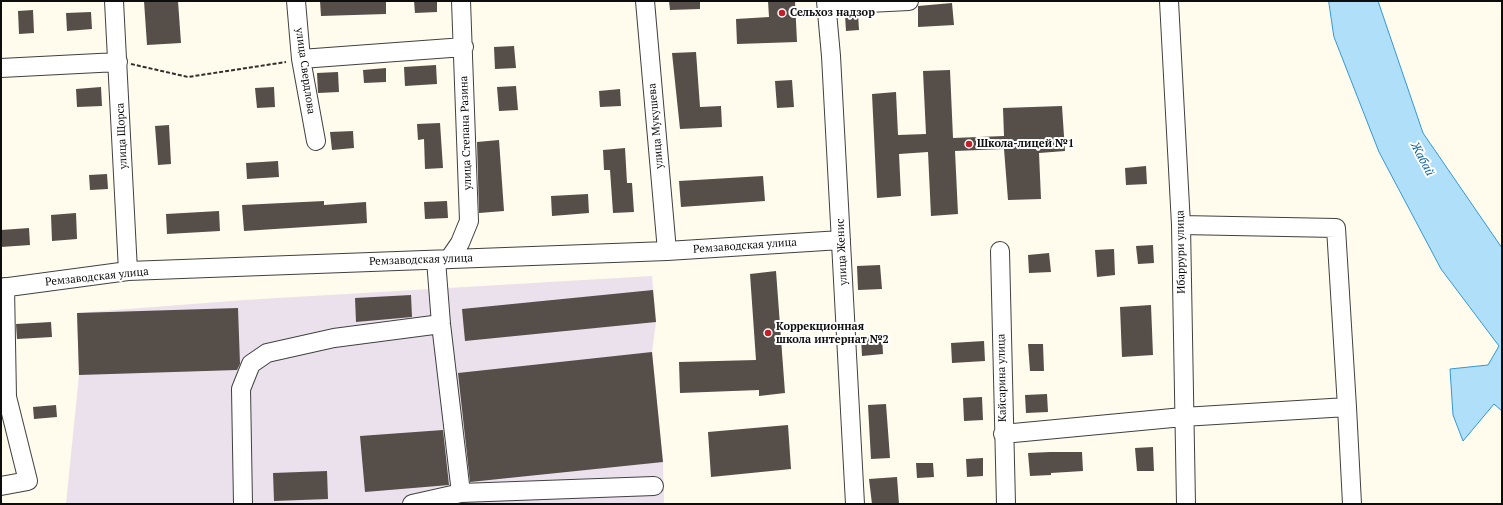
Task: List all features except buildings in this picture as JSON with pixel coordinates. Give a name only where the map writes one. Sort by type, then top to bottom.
[{"type":"street","name":"улица Щорса","points":[[114,1],[128,271]]},
{"type":"street","name":"улица Свердлова","points":[[296,1],[301,59],[316,141]]},
{"type":"street","name":"улица Степана Разина","points":[[443,260],[460,243],[469,221],[462,1]]},
{"type":"street","name":"улица Мукушева","points":[[645,1],[667,251]]},
{"type":"street","points":[[827,3],[909,1]]},
{"type":"street","name":"Ибаррури улица","points":[[1169,1],[1181,225],[1183,417],[1186,504]]},
{"type":"street","name":"улица Женис","points":[[827,3],[842,240],[855,504]]},
{"type":"street","points":[[301,59],[464,47]]},
{"type":"street","points":[[1,68],[118,62]]},
{"type":"street","points":[[1181,225],[1336,228],[1352,504]]},
{"type":"street","name":"Ремзаводская улица","points":[[3,287],[128,271],[667,251],[842,240]]},
{"type":"street","name":"Кайсарина улица","points":[[1000,251],[1003,434],[1006,504]]},
{"type":"street","points":[[443,260],[440,324],[461,493]]},
{"type":"street","points":[[1,486],[28,482],[7,396],[3,287]]},
{"type":"street","points":[[243,504],[241,389],[251,364],[267,353],[334,338],[440,324]]},
{"type":"street","points":[[1003,434],[1183,417],[1347,407]]},
{"type":"street","points":[[412,504],[461,493],[654,486]]},
{"type":"path","points":[[118,62],[188,76],[301,59]]},
{"type":"shaded area","points":[[652,276],[656,322],[652,352],[663,462],[664,504],[66,504],[79,375],[77,313],[244,300]]},
{"type":"water","name":"Жабай","points":[[1329,1],[1378,1],[1423,133],[1502,248],[1502,411],[1494,404],[1463,441],[1453,415],[1450,369],[1488,365],[1499,346],[1441,269],[1379,152],[1334,37]]},
{"type":"place","name":"Сельхоз надзор","points":[[782,13]]},
{"type":"place","name":"Школа-лицей №1","points":[[969,144]]},
{"type":"place","name":"Коррекционная школа интернат №2","points":[[768,333]]}]
